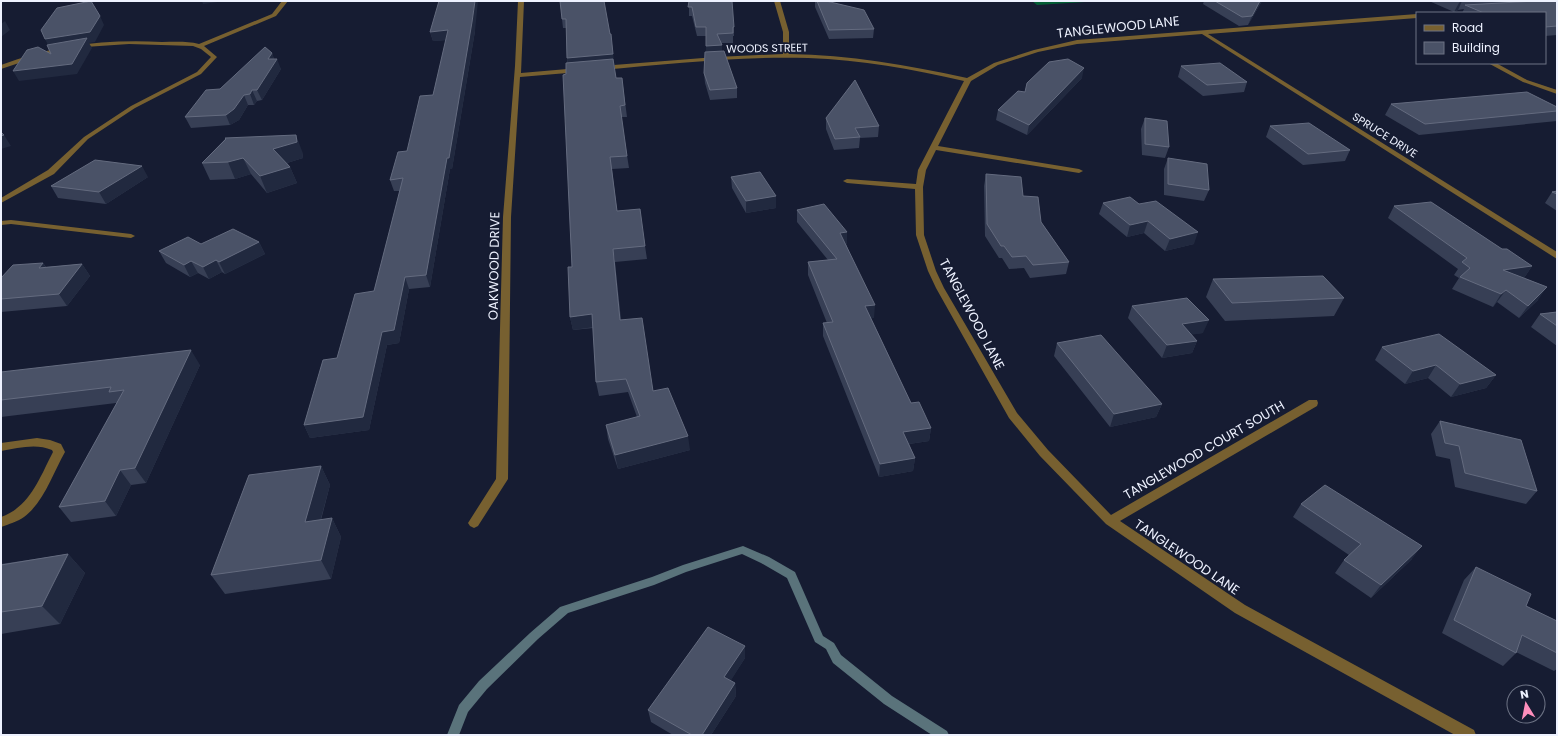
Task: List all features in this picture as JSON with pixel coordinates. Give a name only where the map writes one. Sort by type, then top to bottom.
[{"type":"street","points":[[1,67],[18,59],[62,49],[102,44],[141,42],[199,46],[274,15],[285,1]]},
{"type":"street","name":"OAKWOOD DRIVE","points":[[474,523],[502,479],[507,218],[521,1]]},
{"type":"street","points":[[777,1],[786,32],[786,56]]},
{"type":"street","name":"TANGLEWOOD LANE","points":[[1416,16],[1077,42],[1036,51],[996,64],[968,80],[922,170],[919,187],[920,235],[932,271],[987,372],[1013,415],[1028,435],[1110,521],[1240,609],[1468,735]]},
{"type":"street","name":"SPRUCE DRIVE","points":[[1202,32],[1557,256]]},
{"type":"street","points":[[1,201],[51,172],[86,138],[133,107],[198,73],[214,57],[199,46]]},
{"type":"street","name":"WOODS STREET","points":[[597,68],[723,58],[786,56],[872,62],[923,70],[968,80]]},
{"type":"street","points":[[1493,64],[1525,81],[1557,92]]},
{"type":"street","points":[[517,75],[589,69]]},
{"type":"street","points":[[934,148],[1079,171]]},
{"type":"street","points":[[846,181],[919,187]]},
{"type":"street","points":[[1,222],[131,236]]},
{"type":"street","name":"TANGLEWOOD COURT SOUTH","points":[[1110,521],[1313,403]]},
{"type":"street","points":[[1,447],[40,442],[50,443],[57,447],[59,452],[32,503],[24,511],[13,518],[1,522]]},
{"type":"green space","points":[[1032,1],[1101,1],[1037,5]]},
{"type":"building","points":[[91,1],[100,16],[90,32],[45,39],[41,30],[57,8]]},
{"type":"building","points":[[439,1],[475,1],[449,158],[447,158],[426,275],[405,277],[394,330],[382,332],[363,417],[304,425],[323,360],[337,358],[355,294],[374,291],[403,178],[390,180],[398,152],[407,151],[420,96],[433,95],[448,30],[430,32]]},
{"type":"building","points":[[560,1],[604,1],[611,34],[613,54],[567,58],[566,19],[562,19]]},
{"type":"building","points":[[689,1],[732,1],[733,33],[717,34],[722,45],[706,46],[706,27],[696,27],[692,7],[688,7]]},
{"type":"building","points":[[817,1],[826,1],[864,10],[874,29],[829,30]]},
{"type":"building","points":[[1215,1],[1260,1],[1252,16],[1242,17]]},
{"type":"building","points":[[1557,1],[1557,26],[1546,27],[1546,12],[1482,12],[1465,5]]},
{"type":"building","points":[[87,38],[72,64],[13,71],[27,50],[38,47],[51,54],[47,45]]},
{"type":"building","points":[[265,47],[272,53],[268,59],[277,59],[257,90],[252,90],[250,94],[244,95],[234,109],[226,115],[185,117],[206,90],[220,89]]},
{"type":"building","points":[[724,51],[737,88],[710,90],[704,73],[705,52]]},
{"type":"building","points":[[613,59],[616,78],[622,78],[625,105],[620,106],[627,156],[610,157],[617,211],[640,209],[645,246],[613,249],[620,320],[642,318],[653,391],[668,388],[688,436],[615,455],[606,425],[640,416],[626,379],[596,382],[592,314],[570,317],[568,267],[572,267],[563,75],[566,74],[566,63]]},
{"type":"building","points":[[1068,59],[1084,68],[1029,125],[998,110],[1018,91],[1025,92],[1027,83],[1049,62]]},
{"type":"building","points":[[1220,63],[1247,82],[1207,85],[1181,66]]},
{"type":"building","points":[[855,80],[879,126],[855,128],[860,137],[835,139],[826,118]]},
{"type":"building","points":[[1527,92],[1557,107],[1557,111],[1425,124],[1391,104]]},
{"type":"building","points":[[1145,118],[1167,121],[1169,147],[1145,144]]},
{"type":"building","points":[[1309,123],[1350,150],[1308,154],[1270,126]]},
{"type":"building","points":[[296,135],[297,142],[273,149],[290,167],[260,176],[243,158],[228,162],[202,163],[226,139],[225,138]]},
{"type":"building","points":[[1168,158],[1207,164],[1209,190],[1168,184]]},
{"type":"building","points":[[95,160],[142,166],[99,192],[51,186]]},
{"type":"building","points":[[760,172],[776,196],[746,201],[731,177]]},
{"type":"building","points":[[986,174],[1021,177],[1023,196],[1038,197],[1041,222],[1069,262],[1033,265],[1026,256],[1012,257],[1004,246],[1001,246],[987,224]]},
{"type":"building","points":[[1130,197],[1139,204],[1156,201],[1198,232],[1170,239],[1148,221],[1130,225],[1103,203]]},
{"type":"building","points":[[1431,202],[1502,249],[1507,249],[1532,266],[1503,270],[1547,287],[1528,306],[1506,290],[1501,294],[1460,277],[1470,268],[1462,262],[1467,258],[1394,206]]},
{"type":"building","points":[[824,204],[847,232],[840,233],[875,305],[865,306],[911,403],[919,402],[931,428],[903,432],[915,458],[880,464],[823,323],[833,322],[808,262],[837,259],[797,210]]},
{"type":"building","points":[[233,229],[259,242],[219,262],[216,260],[203,267],[191,261],[184,265],[159,251],[188,237],[201,244]]},
{"type":"building","points":[[43,263],[39,268],[82,264],[59,294],[1,299],[1,278],[13,265]]},
{"type":"building","points":[[1323,276],[1344,298],[1232,303],[1213,279]]},
{"type":"building","points":[[1187,298],[1209,320],[1182,324],[1197,341],[1167,345],[1132,306]]},
{"type":"building","points":[[1557,312],[1557,326],[1540,314]]},
{"type":"building","points":[[1439,334],[1496,375],[1460,384],[1436,365],[1413,371],[1382,347]]},
{"type":"building","points":[[1101,335],[1162,404],[1114,414],[1057,343]]},
{"type":"building","points":[[191,350],[135,468],[120,470],[105,501],[59,507],[124,390],[109,392],[111,387],[1,400],[1,372]]},
{"type":"building","points":[[1440,421],[1521,440],[1537,491],[1465,473],[1459,446],[1445,443]]},
{"type":"building","points":[[321,466],[305,522],[332,518],[321,560],[211,575],[249,475]]},
{"type":"building","points":[[1325,485],[1422,546],[1381,585],[1344,560],[1361,544],[1301,504]]},
{"type":"building","points":[[68,554],[42,606],[1,612],[1,565]]},
{"type":"building","points":[[1476,567],[1531,594],[1526,606],[1557,621],[1557,653],[1522,635],[1516,653],[1454,620]]},
{"type":"building","points":[[708,627],[745,646],[724,677],[735,683],[702,735],[692,735],[648,710]]},
{"type":"waterway","points":[[453,735],[463,709],[483,685],[534,636],[564,610],[743,550],[765,560],[791,575],[819,639],[830,646],[837,659],[888,700],[943,735]]}]
